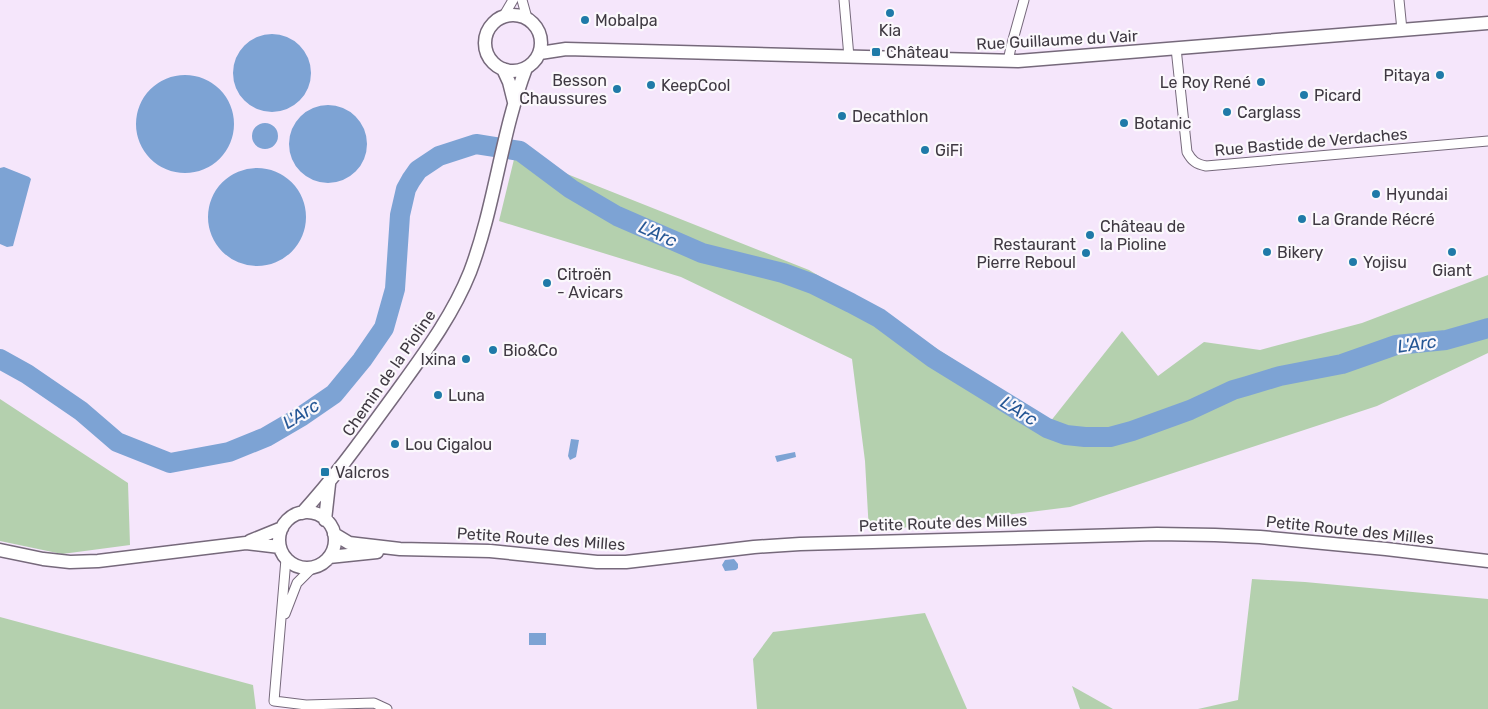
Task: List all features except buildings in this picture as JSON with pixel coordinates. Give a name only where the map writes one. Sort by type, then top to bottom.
[{"type":"main road","points":[[519,15],[527,18],[533,22],[540,34],[542,40],[540,54],[532,65],[526,68],[510,71],[503,69],[490,59],[485,46],[489,28],[495,21],[503,17],[519,15]]},
{"type":"main road","name":"Rue Guillaume du Vair","points":[[540,54],[566,48],[1008,61],[1488,23]]},
{"type":"main road","name":"Rue Guillaume du Vair","points":[[540,34],[566,48]]},
{"type":"main road","name":"Chemin de la Pioline","points":[[302,513],[329,484],[435,339],[450,315],[470,271],[494,190],[513,105],[526,68]]},
{"type":"main road","name":"Chemin de la Pioline","points":[[503,69],[509,82],[513,105]]},
{"type":"main road","name":"Chemin de la Pioline","points":[[325,520],[329,484]]},
{"type":"main road","points":[[246,543],[282,528],[294,516],[302,513],[318,515],[325,520],[334,534],[334,546],[329,557],[322,564],[312,568],[302,568],[294,565],[286,559],[280,547],[279,537],[282,528]]},
{"type":"main road","name":"Petite Route des Milles","points":[[334,534],[349,543],[400,549],[490,551],[597,562],[626,562],[754,547],[800,544],[1157,534],[1260,537],[1386,548],[1488,561]]},
{"type":"main road","points":[[0,550],[43,559],[70,562],[246,543],[280,547]]},
{"type":"main road","name":"Petite Route des Milles","points":[[329,557],[400,549]]},
{"type":"street","points":[[503,17],[512,0]]},
{"type":"street","points":[[522,0],[527,18]]},
{"type":"street","points":[[844,0],[850,57]]},
{"type":"street","points":[[1008,61],[1010,47],[1024,0]]},
{"type":"street","points":[[1399,0],[1402,30]]},
{"type":"street","name":"Rue Bastide de Verdaches","points":[[1176,48],[1187,152],[1191,159],[1198,164],[1206,166],[1488,141]]},
{"type":"street","points":[[286,559],[274,701],[306,705],[374,704],[387,709]]},
{"type":"street","points":[[281,626],[297,583],[312,568]]},
{"type":"green space","points":[[517,147],[567,174],[809,270],[891,319],[1050,422],[1122,331],[1158,376],[1204,342],[1260,350],[1362,323],[1488,275],[1488,353],[1377,406],[1070,507],[869,532],[865,461],[852,359],[681,277],[499,221]]},
{"type":"green space","points":[[0,399],[128,483],[130,545],[62,554],[0,541]]},
{"type":"green space","points":[[1252,579],[1488,599],[1488,709],[1198,709],[1238,700]]},
{"type":"green space","points":[[925,613],[967,709],[757,709],[753,659],[773,632]]},
{"type":"green space","points":[[0,617],[253,685],[256,709],[0,709]]},
{"type":"green space","points":[[1072,686],[1113,709],[1080,709]]},
{"type":"water","points":[[272,34],[287,37],[300,45],[308,58],[311,73],[308,88],[300,101],[287,109],[272,112],[257,109],[244,101],[236,88],[233,73],[236,58],[244,45],[257,37]]},
{"type":"water","points":[[185,75],[204,79],[220,89],[230,105],[234,124],[230,143],[220,159],[204,169],[185,173],[166,169],[150,159],[140,143],[136,124],[140,105],[150,89],[166,79]]},
{"type":"water","points":[[328,105],[343,108],[360,122],[364,129],[367,144],[364,159],[350,176],[343,180],[328,183],[313,180],[296,166],[292,159],[289,144],[292,129],[306,112],[313,108]]},
{"type":"water","points":[[265,123],[274,127],[278,136],[274,145],[265,149],[256,145],[252,136],[256,127]]},
{"type":"water","points":[[4,167],[31,179],[13,246],[7,247],[0,244],[0,168]]},
{"type":"water","points":[[257,168],[276,172],[292,182],[302,198],[306,217],[302,236],[292,252],[276,262],[257,266],[238,262],[222,252],[212,236],[208,217],[212,198],[222,182],[238,172]]},
{"type":"water","points":[[571,439],[579,440],[576,457],[570,460],[568,456]]},
{"type":"water","points":[[795,452],[796,457],[777,462],[775,456]]},
{"type":"water","points":[[734,559],[738,564],[738,568],[725,571],[722,565],[725,560]]},
{"type":"water","points":[[529,633],[546,633],[546,645],[529,645]]},
{"type":"waterway","name":"L'Arc","points":[[0,359],[27,374],[81,411],[117,442],[170,463],[229,452],[266,437],[334,394],[362,360],[384,328],[395,289],[400,215],[406,189],[418,170],[439,156],[476,144],[520,151],[571,189],[617,216],[702,253],[783,273],[813,284],[879,318],[933,358],[1047,428],[1066,435],[1110,437],[1190,410],[1233,390],[1280,376],[1342,364],[1396,345],[1446,340],[1488,328]]},
{"type":"place","name":"Kia","points":[[890,13]]},
{"type":"place","name":"Mobalpa","points":[[585,20]]},
{"type":"place","name":"Château","points":[[876,52]]},
{"type":"place","name":"Pitaya","points":[[1440,75]]},
{"type":"place","name":"Le Roy René","points":[[1261,82]]},
{"type":"place","name":"KeepCool","points":[[651,85]]},
{"type":"place","name":"Besson Chaussures","points":[[617,89]]},
{"type":"place","name":"Picard","points":[[1304,95]]},
{"type":"place","name":"Carglass","points":[[1227,112]]},
{"type":"place","name":"Decathlon","points":[[842,116]]},
{"type":"place","name":"Botanic","points":[[1124,123]]},
{"type":"place","name":"GiFi","points":[[925,150]]},
{"type":"place","name":"Hyundai","points":[[1376,194]]},
{"type":"place","name":"La Grande Récré","points":[[1302,219]]},
{"type":"place","name":"Château de la Pioline","points":[[1090,235]]},
{"type":"place","name":"Bikery","points":[[1267,252]]},
{"type":"place","name":"Giant","points":[[1452,252]]},
{"type":"place","name":"Restaurant Pierre Reboul","points":[[1086,253]]},
{"type":"place","name":"Yojisu","points":[[1353,262]]},
{"type":"place","name":"Citroën - Avicars","points":[[547,283]]},
{"type":"place","name":"Bio&Co","points":[[493,350]]},
{"type":"place","name":"Ixina","points":[[466,359]]},
{"type":"place","name":"Luna","points":[[438,395]]},
{"type":"place","name":"Lou Cigalou","points":[[395,444]]},
{"type":"place","name":"Valcros","points":[[325,472]]}]
